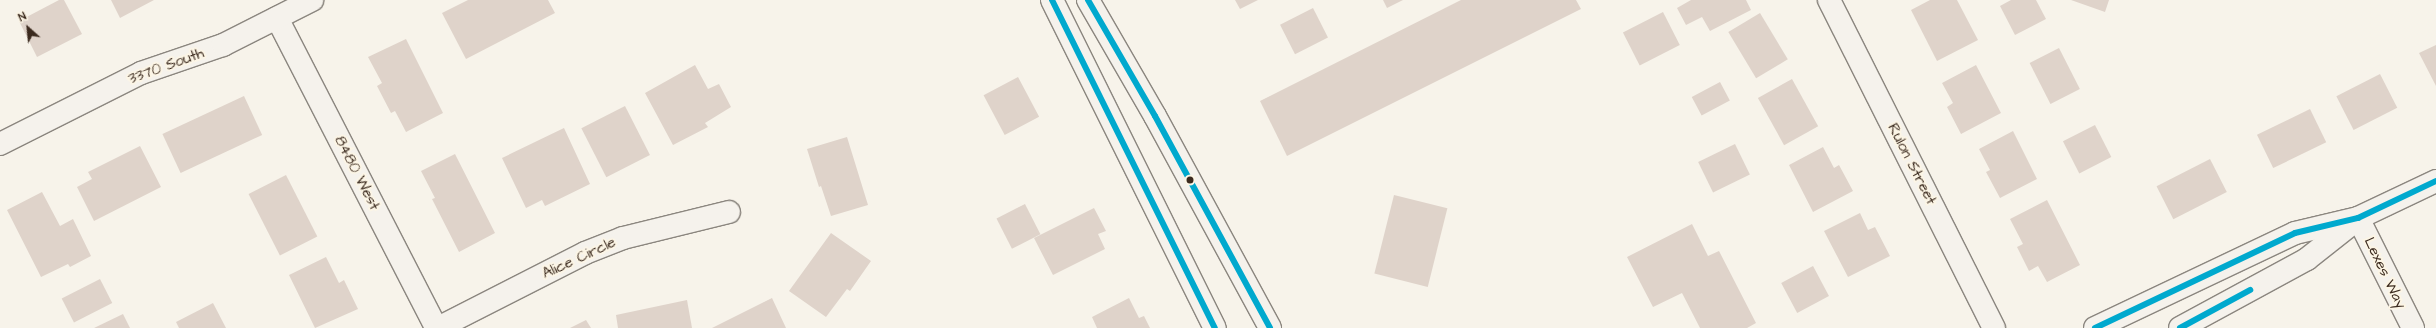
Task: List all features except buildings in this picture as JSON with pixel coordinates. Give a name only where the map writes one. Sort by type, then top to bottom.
[{"type":"street","name":"3370 South","points":[[0,144],[141,73],[208,52],[312,0]]},
{"type":"street","points":[[1052,0],[1215,328]]},
{"type":"street","points":[[1088,0],[1159,123],[1270,328]]},
{"type":"street","name":"Rulon Street","points":[[1829,0],[1994,328]]},
{"type":"street","name":"8480 West","points":[[277,18],[437,328]]},
{"type":"street","points":[[2095,328],[2295,233],[2358,218],[2436,182]]},
{"type":"street","name":"Alice Circle","points":[[437,328],[585,253],[623,238],[729,212]]},
{"type":"street","points":[[2180,328],[2307,259],[2358,218]]},
{"type":"street","name":"Lexes Way","points":[[2358,218],[2413,328]]},
{"type":"transit line","points":[[1052,0],[1215,328]]},
{"type":"transit line","points":[[1088,0],[1155,116],[1270,328]]},
{"type":"transit line","points":[[2095,328],[2295,233],[2358,218],[2436,181]]},
{"type":"transit line","points":[[2180,328],[2250,290]]}]
